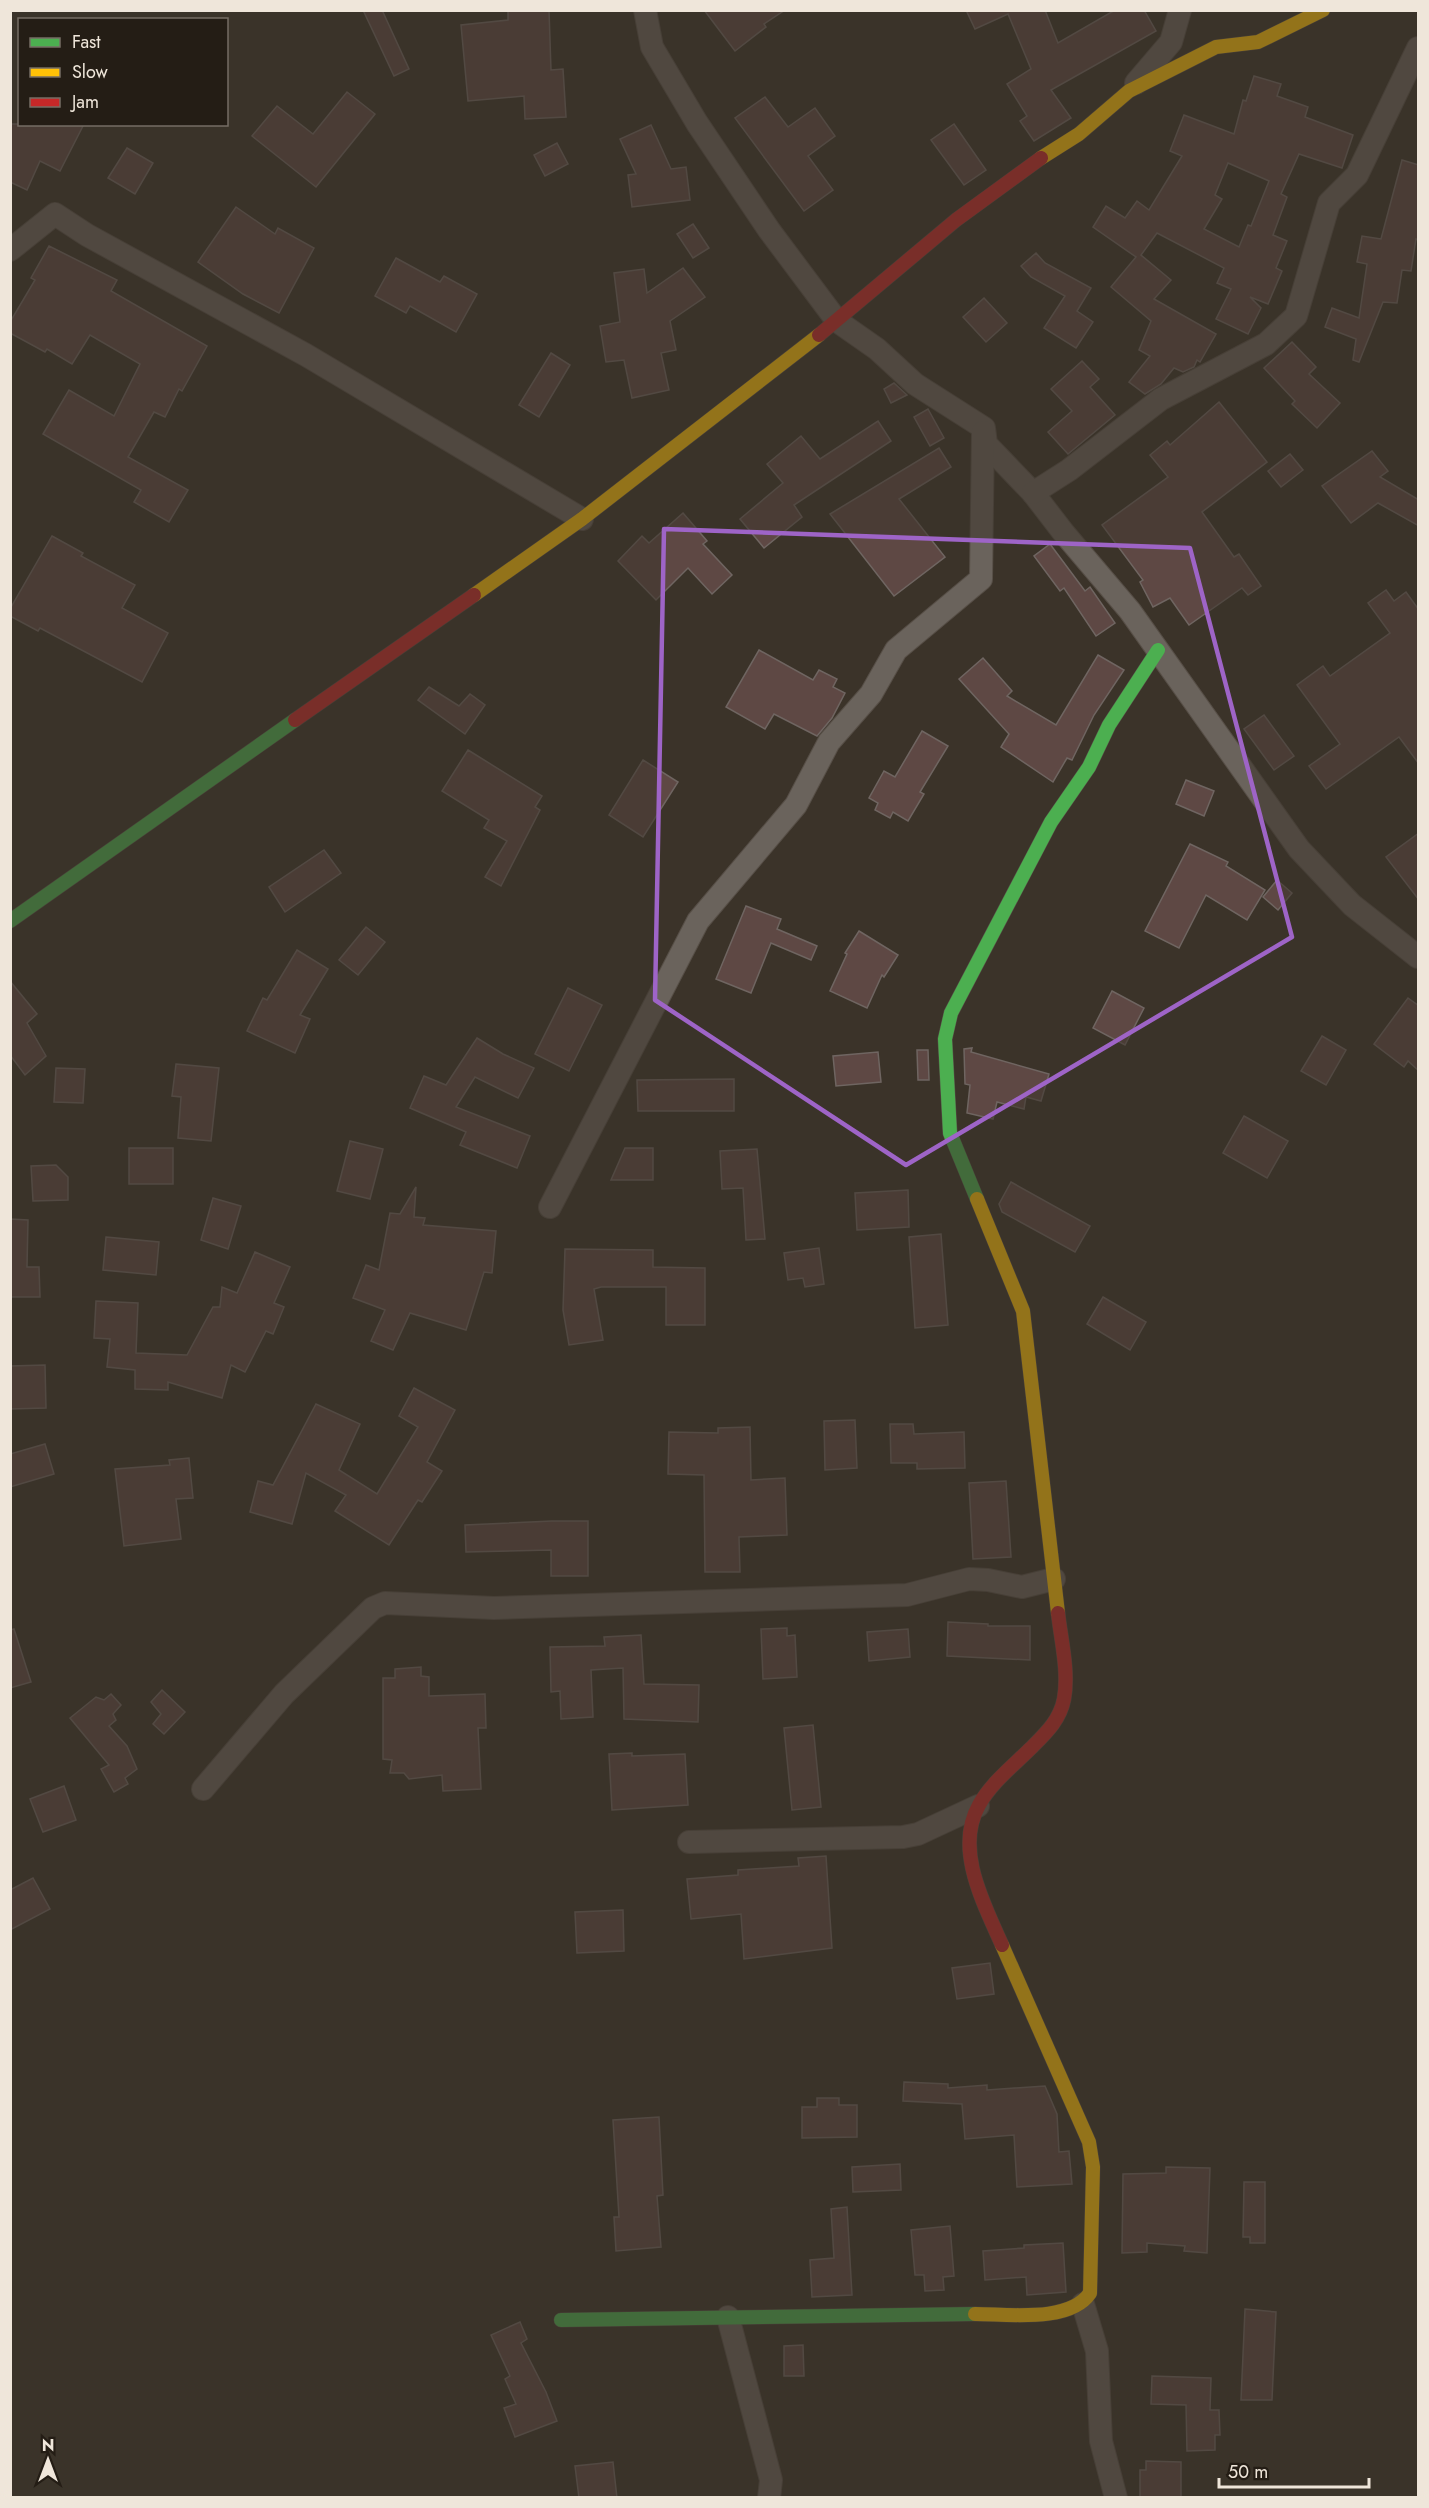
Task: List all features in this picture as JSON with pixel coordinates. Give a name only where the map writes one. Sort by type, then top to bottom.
[{"type":"street","points":[[645,10],[652,47],[697,123],[769,230],[837,321],[878,349],[915,384],[984,428]]},
{"type":"street","points":[[10,921],[582,519],[837,321],[956,220],[1030,165],[1079,134],[1129,91],[1171,42],[1180,10]]},
{"type":"street","points":[[1129,91],[1216,47],[1258,42],[1323,10]]},
{"type":"street","points":[[1034,493],[1069,470],[1161,399],[1266,344],[1296,316],[1329,203],[1357,175],[1419,48]]},
{"type":"street","points":[[10,250],[55,214],[87,235],[306,355],[582,519]]},
{"type":"street","points":[[984,428],[986,444],[1034,493],[1063,532],[1130,611],[1299,849],[1352,905],[1419,957]]},
{"type":"street","points":[[550,1207],[698,921],[796,805],[828,742],[871,694],[896,650],[981,579],[984,428]]},
{"type":"street","points":[[561,2320],[1055,2313],[1083,2304],[1090,2294],[1093,2168],[1089,2142],[987,1910],[972,1868],[970,1838],[978,1806],[996,1783],[1054,1725],[1064,1700],[1065,1672],[1023,1311],[951,1133],[945,1039],[951,1013],[1051,822],[1084,776],[1109,725],[1158,650]]},
{"type":"street","points":[[202,1789],[284,1694],[373,1608],[385,1603],[494,1608],[907,1595],[969,1579],[988,1580],[1022,1587],[1054,1579]]},
{"type":"street","points":[[689,1842],[903,1837],[918,1834],[978,1806]]},
{"type":"street","points":[[1083,2304],[1097,2351],[1101,2441],[1116,2498]]},
{"type":"street","points":[[728,2317],[771,2480],[769,2498]]},
{"type":"highlighted area","points":[[664,529],[1190,548],[1292,937],[906,1165],[655,1000]]},
{"type":"building","points":[[363,10],[382,10],[409,69],[394,76]]},
{"type":"building","points":[[508,10],[549,10],[551,70],[563,69],[566,117],[525,119],[524,96],[468,101],[461,25],[508,20]]},
{"type":"building","points":[[704,10],[785,10],[764,24],[766,27],[735,51]]},
{"type":"building","points":[[966,10],[1045,10],[1058,43],[1115,10],[1144,10],[1156,31],[1051,90],[1071,118],[1034,141],[1020,121],[1027,116],[1007,84],[1031,69],[1008,14],[975,29]]},
{"type":"building","points":[[1254,76],[1281,84],[1277,96],[1308,107],[1305,117],[1353,135],[1342,168],[1299,154],[1281,194],[1287,197],[1273,235],[1287,241],[1276,268],[1282,271],[1268,304],[1250,297],[1261,308],[1248,334],[1216,319],[1231,289],[1217,283],[1224,268],[1157,233],[1141,255],[1171,280],[1154,299],[1216,334],[1200,362],[1197,360],[1194,367],[1183,372],[1174,368],[1161,384],[1145,394],[1129,382],[1150,356],[1139,350],[1151,321],[1111,287],[1136,257],[1093,227],[1106,206],[1125,218],[1137,201],[1149,210],[1182,156],[1170,151],[1184,115],[1234,134],[1243,100],[1246,101]],"holes":[[[1228,163],[1269,181],[1251,226],[1248,225],[1239,247],[1204,229],[1222,199],[1215,195]]]},
{"type":"building","points":[[347,92],[375,114],[316,187],[252,136],[277,106],[313,134]]},
{"type":"building","points":[[765,97],[788,127],[815,108],[835,136],[808,156],[833,190],[804,211],[735,118]]},
{"type":"building","points":[[10,124],[83,126],[60,171],[40,161],[27,190],[10,182]]},
{"type":"building","points":[[954,124],[986,170],[964,185],[931,140]]},
{"type":"building","points":[[651,125],[671,169],[686,167],[690,200],[632,207],[628,175],[636,174],[620,139]]},
{"type":"building","points":[[557,143],[568,164],[545,176],[534,155]]},
{"type":"building","points":[[127,148],[153,163],[135,194],[108,178]]},
{"type":"building","points":[[1402,160],[1419,165],[1419,240],[1416,239],[1411,271],[1402,270],[1397,303],[1383,302],[1359,362],[1353,360],[1356,339],[1325,327],[1332,308],[1359,318],[1367,264],[1357,262],[1362,236],[1381,239]]},
{"type":"building","points":[[236,207],[275,234],[278,228],[314,248],[279,313],[243,294],[198,262]]},
{"type":"building","points":[[693,224],[709,248],[693,258],[677,234]]},
{"type":"building","points":[[49,246],[117,280],[111,291],[207,346],[182,391],[179,389],[165,417],[154,412],[128,457],[188,490],[169,522],[134,502],[141,490],[43,434],[69,390],[114,416],[140,364],[90,335],[72,364],[47,349],[45,352],[10,333],[10,322],[35,280],[31,278]]},
{"type":"building","points":[[1036,253],[1045,263],[1091,288],[1077,311],[1093,322],[1076,348],[1044,328],[1065,296],[1031,277],[1021,266]]},
{"type":"building","points":[[396,258],[440,282],[444,276],[477,294],[456,332],[410,306],[406,313],[375,296]]},
{"type":"building","points":[[683,268],[705,297],[670,321],[676,350],[661,353],[669,390],[632,398],[624,360],[606,362],[600,326],[620,322],[614,273],[644,269],[647,293]]},
{"type":"building","points":[[984,298],[1007,323],[986,342],[963,317]]},
{"type":"building","points":[[1292,342],[1316,367],[1309,374],[1340,403],[1317,428],[1292,404],[1295,401],[1264,368]]},
{"type":"building","points":[[551,353],[570,365],[539,417],[519,405]]},
{"type":"building","points":[[1082,361],[1099,379],[1090,387],[1115,415],[1068,454],[1048,432],[1072,411],[1051,389]]},
{"type":"building","points":[[894,383],[907,395],[891,403],[884,389]]},
{"type":"building","points":[[1219,402],[1267,462],[1202,512],[1234,557],[1239,554],[1261,586],[1248,595],[1242,588],[1189,625],[1170,598],[1153,607],[1140,582],[1143,580],[1102,525],[1168,477],[1150,455],[1167,441],[1170,445]]},
{"type":"building","points":[[928,409],[944,438],[930,446],[914,417]]},
{"type":"building","points":[[878,421],[891,441],[794,505],[802,517],[764,548],[740,519],[783,483],[767,464],[801,436],[820,459]]},
{"type":"building","points":[[939,448],[951,467],[899,499],[945,557],[894,596],[830,514]]},
{"type":"building","points":[[1372,451],[1388,471],[1380,477],[1419,500],[1419,526],[1378,503],[1351,523],[1322,486]]},
{"type":"building","points":[[1290,454],[1303,470],[1281,487],[1268,471]]},
{"type":"building","points":[[683,513],[707,541],[703,544],[732,575],[712,594],[688,568],[656,600],[618,561],[642,536],[649,543]]},
{"type":"building","points":[[52,536],[83,553],[81,556],[135,585],[122,608],[168,633],[142,682],[40,628],[38,631],[10,616],[10,609]]},
{"type":"building","points":[[1050,544],[1085,591],[1090,587],[1115,623],[1096,636],[1064,588],[1060,591],[1034,556]]},
{"type":"building","points":[[1386,590],[1394,601],[1406,592],[1419,610],[1419,764],[1399,737],[1326,789],[1309,766],[1340,744],[1297,685],[1323,666],[1330,676],[1390,633],[1368,603]]},
{"type":"building","points":[[759,650],[813,680],[819,670],[837,679],[833,687],[845,693],[832,718],[817,736],[774,714],[765,729],[726,707]]},
{"type":"building","points":[[1098,655],[1124,670],[1094,715],[1072,760],[1067,758],[1053,782],[1001,747],[1009,734],[959,679],[983,658],[1012,691],[1007,696],[1056,725]]},
{"type":"building","points":[[429,687],[459,706],[470,694],[485,705],[465,734],[418,700]]},
{"type":"building","points":[[1264,715],[1294,756],[1274,770],[1244,729]]},
{"type":"building","points":[[922,731],[948,746],[920,792],[924,794],[908,821],[893,812],[890,818],[875,810],[878,803],[869,798],[884,771],[895,777]]},
{"type":"building","points":[[468,750],[542,796],[535,807],[540,810],[501,886],[485,877],[507,841],[484,828],[489,820],[442,791]]},
{"type":"building","points":[[643,760],[678,782],[643,837],[609,815]]},
{"type":"building","points":[[1186,780],[1214,791],[1204,816],[1176,804]]},
{"type":"building","points":[[1419,833],[1419,900],[1386,857]]},
{"type":"building","points":[[1190,844],[1228,862],[1226,866],[1265,890],[1247,920],[1206,895],[1179,948],[1145,931]]},
{"type":"building","points":[[324,850],[341,873],[285,912],[269,887]]},
{"type":"building","points":[[1277,880],[1292,893],[1278,910],[1263,897]]},
{"type":"building","points":[[746,906],[781,919],[777,929],[817,946],[811,960],[771,943],[751,993],[716,979]]},
{"type":"building","points":[[366,927],[385,942],[358,975],[339,960]]},
{"type":"building","points":[[859,931],[898,955],[884,977],[882,975],[867,1008],[830,991],[847,954],[845,953]]},
{"type":"building","points":[[297,950],[328,969],[300,1015],[310,1019],[295,1053],[247,1031],[263,998],[267,1000]]},
{"type":"building","points":[[10,981],[37,1014],[27,1023],[46,1056],[25,1075],[10,1055]]},
{"type":"building","points":[[568,988],[602,1005],[569,1071],[535,1054]]},
{"type":"building","points":[[1112,991],[1144,1008],[1125,1045],[1093,1028]]},
{"type":"building","points":[[1408,998],[1419,1006],[1419,1071],[1408,1061],[1404,1067],[1374,1044]]},
{"type":"building","points":[[1322,1036],[1346,1050],[1326,1085],[1301,1071]]},
{"type":"building","points":[[477,1038],[503,1054],[534,1068],[518,1098],[475,1077],[456,1107],[530,1136],[517,1168],[460,1145],[466,1132],[410,1108],[424,1076],[446,1085]]},
{"type":"building","points":[[972,1048],[971,1052],[1049,1074],[1041,1101],[1026,1097],[1024,1109],[997,1102],[993,1119],[967,1113],[970,1085],[965,1084],[964,1049]]},
{"type":"building","points":[[917,1050],[928,1050],[929,1080],[918,1080]]},
{"type":"building","points":[[878,1052],[881,1082],[836,1086],[833,1056]]},
{"type":"building","points":[[176,1064],[219,1068],[211,1141],[178,1138],[181,1097],[172,1096]]},
{"type":"building","points":[[56,1068],[85,1069],[83,1103],[54,1102]]},
{"type":"building","points":[[734,1079],[734,1111],[638,1111],[637,1080]]},
{"type":"building","points":[[1244,1116],[1288,1141],[1267,1178],[1223,1153]]},
{"type":"building","points":[[350,1141],[383,1149],[370,1199],[337,1191]]},
{"type":"building","points":[[129,1148],[173,1148],[173,1184],[129,1184]]},
{"type":"building","points":[[625,1148],[653,1148],[653,1180],[611,1180]]},
{"type":"building","points":[[757,1149],[765,1239],[746,1240],[743,1188],[722,1189],[720,1151]]},
{"type":"building","points":[[56,1165],[68,1177],[68,1200],[33,1201],[31,1166]]},
{"type":"building","points":[[1011,1182],[1090,1226],[1075,1252],[1002,1212],[999,1204]]},
{"type":"building","points":[[416,1187],[414,1217],[425,1218],[423,1225],[496,1231],[492,1273],[484,1272],[466,1330],[410,1313],[393,1350],[371,1341],[385,1310],[353,1298],[366,1265],[379,1270],[390,1213],[400,1214]]},
{"type":"building","points":[[908,1190],[909,1227],[857,1230],[855,1193]]},
{"type":"building","points":[[213,1198],[241,1206],[228,1249],[201,1240]]},
{"type":"building","points":[[10,1219],[28,1220],[27,1267],[39,1267],[40,1297],[10,1297]]},
{"type":"building","points":[[941,1234],[948,1325],[915,1328],[909,1237]]},
{"type":"building","points":[[106,1237],[159,1242],[156,1275],[103,1270]]},
{"type":"building","points":[[819,1248],[824,1284],[805,1287],[803,1278],[788,1280],[784,1253]]},
{"type":"building","points":[[565,1249],[653,1250],[653,1267],[705,1268],[705,1325],[666,1325],[666,1287],[601,1287],[594,1289],[603,1340],[569,1345],[563,1310]]},
{"type":"building","points":[[255,1252],[290,1267],[274,1303],[284,1307],[273,1334],[266,1331],[245,1372],[231,1365],[222,1398],[168,1382],[168,1390],[135,1389],[135,1370],[107,1367],[110,1339],[94,1338],[96,1301],[138,1303],[136,1353],[187,1355],[213,1307],[220,1307],[222,1287],[237,1293]]},
{"type":"building","points":[[1103,1297],[1146,1322],[1130,1350],[1087,1324]]},
{"type":"building","points":[[45,1365],[46,1408],[10,1409],[10,1366]]},
{"type":"building","points":[[414,1388],[455,1410],[427,1462],[442,1471],[422,1502],[418,1500],[389,1545],[335,1511],[346,1495],[306,1473],[292,1524],[250,1512],[258,1481],[273,1485],[316,1404],[360,1424],[339,1470],[377,1494],[418,1427],[399,1416]]},
{"type":"building","points":[[855,1420],[857,1468],[825,1470],[824,1421]]},
{"type":"building","points":[[890,1424],[913,1424],[914,1434],[964,1432],[965,1468],[917,1469],[917,1463],[891,1463]]},
{"type":"building","points":[[750,1427],[751,1480],[785,1478],[787,1535],[739,1537],[740,1572],[705,1572],[704,1475],[668,1474],[669,1432],[718,1433],[718,1428]]},
{"type":"building","points":[[45,1444],[54,1474],[10,1487],[10,1454]]},
{"type":"building","points":[[189,1458],[193,1498],[176,1499],[181,1539],[124,1546],[115,1469],[170,1465],[169,1460]]},
{"type":"building","points":[[1006,1481],[1011,1557],[973,1559],[969,1483]]},
{"type":"building","points":[[588,1521],[588,1576],[551,1576],[551,1550],[466,1552],[465,1525]]},
{"type":"building","points":[[948,1622],[988,1624],[988,1626],[1030,1626],[1030,1660],[947,1656]]},
{"type":"building","points":[[787,1628],[787,1636],[795,1635],[797,1677],[763,1679],[761,1629]]},
{"type":"building","points":[[14,1629],[31,1682],[10,1688],[10,1630]]},
{"type":"building","points":[[908,1629],[910,1657],[869,1661],[867,1632]]},
{"type":"building","points":[[641,1635],[644,1684],[699,1685],[698,1722],[624,1719],[623,1668],[591,1670],[593,1717],[561,1719],[560,1691],[551,1692],[550,1647],[605,1646],[604,1637]]},
{"type":"building","points":[[421,1667],[421,1676],[429,1677],[429,1696],[485,1694],[486,1728],[478,1728],[481,1789],[443,1791],[442,1775],[409,1779],[404,1773],[390,1773],[392,1760],[383,1759],[383,1678],[395,1678],[395,1669]]},
{"type":"building","points":[[162,1690],[185,1712],[164,1734],[153,1724],[161,1714],[151,1702]]},
{"type":"building","points":[[111,1694],[121,1705],[113,1714],[116,1720],[109,1726],[127,1746],[137,1769],[125,1778],[128,1784],[114,1792],[101,1769],[109,1765],[70,1718],[96,1697],[104,1700]]},
{"type":"building","points":[[813,1725],[821,1807],[792,1810],[784,1728]]},
{"type":"building","points":[[632,1753],[632,1756],[685,1754],[688,1805],[612,1810],[609,1754]]},
{"type":"building","points":[[64,1786],[76,1820],[43,1832],[30,1799]]},
{"type":"building","points":[[826,1856],[832,1948],[744,1959],[741,1914],[691,1919],[687,1879],[738,1875],[738,1870],[799,1866],[798,1858]]},
{"type":"building","points":[[33,1878],[50,1909],[10,1930],[10,1890]]},
{"type":"building","points":[[623,1910],[624,1951],[577,1953],[575,1912]]},
{"type":"building","points":[[990,1963],[994,1994],[957,1999],[952,1968]]},
{"type":"building","points":[[904,2082],[948,2084],[948,2088],[987,2085],[987,2090],[1045,2086],[1057,2114],[1059,2152],[1069,2151],[1072,2184],[1017,2187],[1014,2135],[965,2139],[962,2104],[903,2101]]},
{"type":"building","points":[[817,2098],[839,2098],[839,2105],[857,2105],[857,2137],[802,2138],[802,2107],[817,2107]]},
{"type":"building","points":[[659,2117],[663,2195],[657,2196],[661,2247],[616,2251],[614,2217],[619,2217],[613,2120]]},
{"type":"building","points":[[900,2164],[901,2190],[853,2192],[852,2167]]},
{"type":"building","points":[[1166,2167],[1210,2168],[1207,2253],[1184,2251],[1185,2246],[1147,2243],[1147,2252],[1122,2253],[1123,2174],[1166,2173]]},
{"type":"building","points":[[1244,2182],[1265,2182],[1265,2243],[1250,2243],[1250,2237],[1243,2237]]},
{"type":"building","points":[[847,2207],[852,2295],[812,2297],[810,2260],[834,2258],[831,2209]]},
{"type":"building","points":[[950,2226],[954,2276],[943,2277],[944,2290],[925,2291],[924,2275],[915,2275],[911,2230]]},
{"type":"building","points":[[1063,2243],[1066,2292],[1027,2295],[1026,2277],[985,2280],[983,2251],[1024,2248],[1024,2245]]},
{"type":"building","points":[[1245,2309],[1276,2312],[1272,2400],[1241,2400]]},
{"type":"building","points":[[520,2322],[527,2339],[521,2343],[546,2392],[557,2421],[515,2437],[504,2408],[516,2404],[505,2379],[510,2376],[491,2335]]},
{"type":"building","points":[[803,2345],[804,2376],[784,2376],[784,2346]]},
{"type":"building","points":[[1152,2376],[1211,2378],[1210,2410],[1219,2410],[1220,2435],[1215,2435],[1215,2450],[1187,2451],[1186,2405],[1151,2404]]},
{"type":"building","points":[[1146,2461],[1181,2462],[1181,2498],[1140,2498],[1140,2470],[1146,2470]]},
{"type":"building","points":[[613,2462],[617,2498],[579,2498],[575,2466]]},
{"type":"traffic: fast","points":[[977,1199],[950,1133],[945,1039],[951,1013],[1051,822],[1089,767],[1109,725],[1158,650]]},
{"type":"traffic: fast","points":[[10,921],[295,720]]},
{"type":"traffic: fast","points":[[561,2320],[975,2314]]},
{"type":"traffic: slow","points":[[1041,158],[1079,134],[1129,91],[1216,47],[1258,42],[1323,10]]},
{"type":"traffic: slow","points":[[474,595],[582,519],[819,335]]},
{"type":"traffic: slow","points":[[977,1199],[1023,1311],[1058,1613]]},
{"type":"traffic: slow","points":[[975,2314],[1054,2313],[1081,2303],[1090,2293],[1093,2167],[1089,2142],[1002,1945]]},
{"type":"traffic: jam","points":[[819,335],[956,220],[1041,158]]},
{"type":"traffic: jam","points":[[295,720],[474,595]]},
{"type":"traffic: jam","points":[[1002,1945],[974,1876],[970,1840],[972,1822],[979,1805],[990,1789],[1052,1726],[1062,1707],[1066,1678],[1058,1613]]}]
